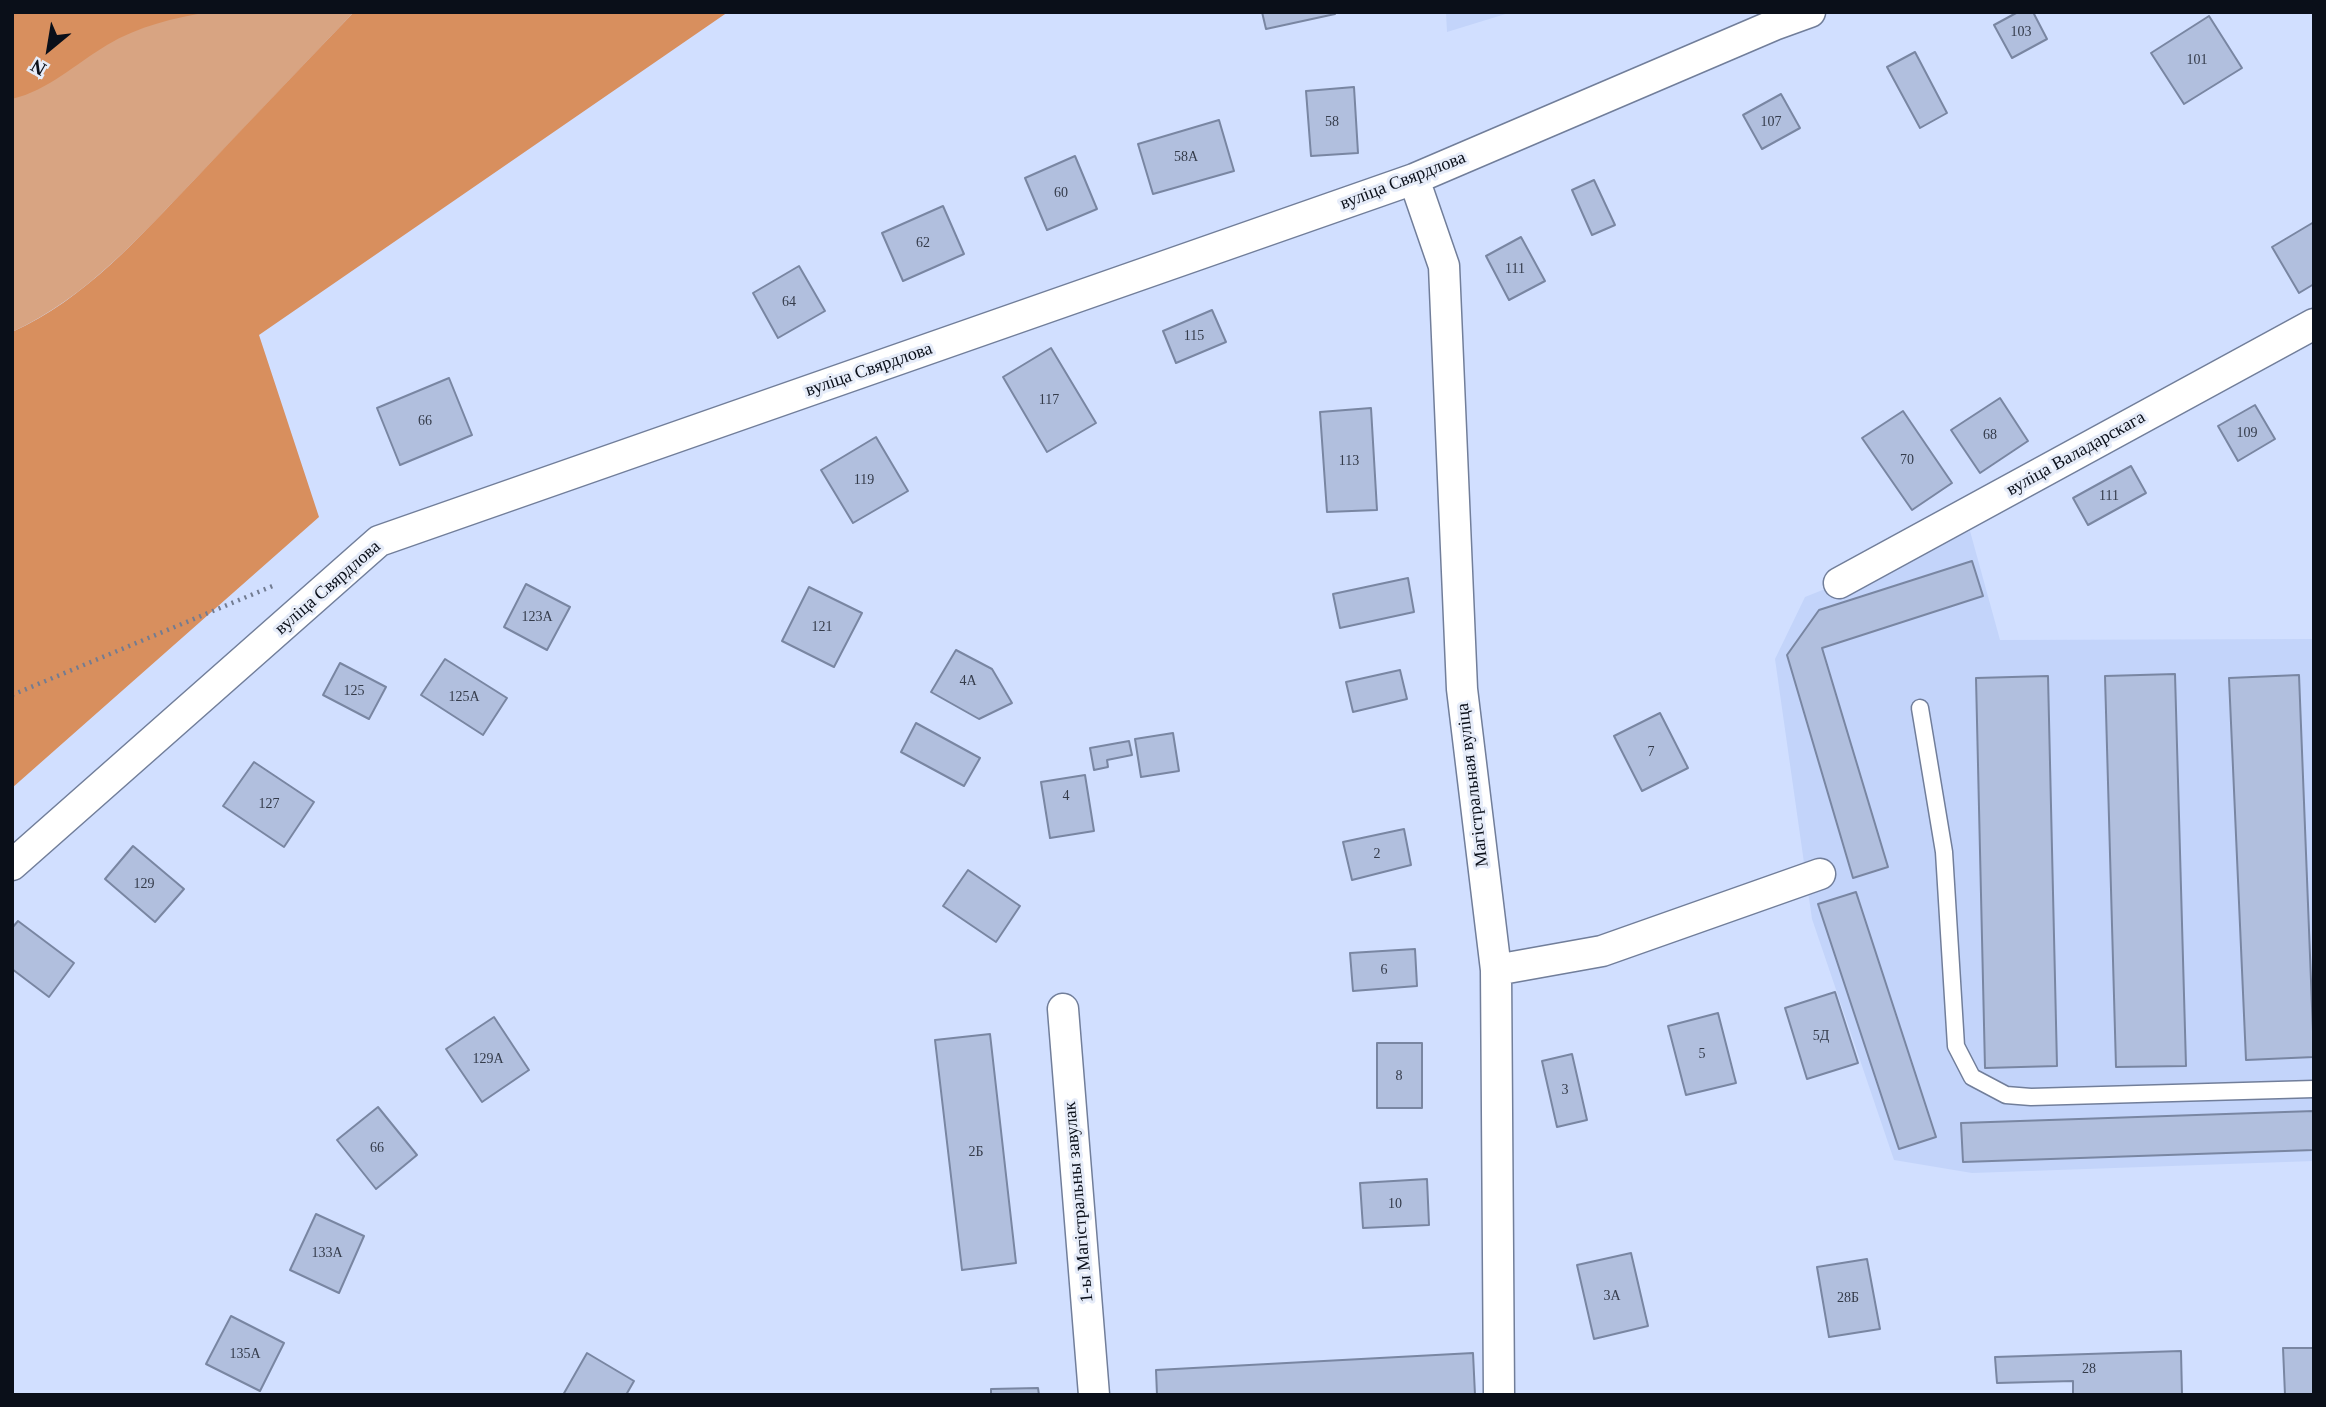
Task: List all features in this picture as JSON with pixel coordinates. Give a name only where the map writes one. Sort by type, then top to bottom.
[{"type":"street","name":"вуліца Свярдлова","points":[[12,864],[379,541],[1415,179],[1810,12]]},
{"type":"street","name":"Магістральная вуліца","points":[[1415,179],[1444,266],[1462,689],[1496,970],[1499,1395]]},
{"type":"street","name":"вуліца Валадарскага","points":[[1839,583],[2314,324]]},
{"type":"street","points":[[1496,970],[1602,951],[1820,874]]},
{"type":"street","name":"1-ы Магістральны завулак","points":[[1063,1009],[1094,1395]]},
{"type":"lane","points":[[1920,708],[1944,852],[1956,1046],[1972,1077],[2006,1095],[2031,1097],[2314,1089]]},
{"type":"path","points":[[12,695],[278,584]]},
{"type":"shaded area","points":[[12,12],[354,12],[113,262],[65,301],[12,332]]},
{"type":"shaded area","points":[[12,12],[210,12],[170,20],[131,33],[107,45],[50,83],[12,99]]},
{"type":"shaded area","points":[[354,12],[728,12],[259,335],[319,517],[12,788],[12,332],[64,302],[111,264]]},
{"type":"shaded area","points":[[1446,12],[1512,12],[1447,32]]},
{"type":"shaded area","points":[[1970,531],[2000,640],[2314,639],[2314,1161],[1972,1173],[1894,1160],[1812,919],[1775,659],[1805,597]]},
{"type":"building","points":[[1262,12],[1334,12],[1335,14],[1266,29]]},
{"type":"building","points":[[2018,12],[2033,12],[2047,39],[2012,58],[1994,25]]},
{"type":"building","points":[[2209,16],[2242,68],[2184,104],[2151,53]]},
{"type":"building","points":[[1915,52],[1947,113],[1920,128],[1887,67]]},
{"type":"building","points":[[1354,87],[1358,153],[1311,156],[1306,91]]},
{"type":"building","points":[[1781,94],[1800,128],[1762,149],[1743,115]]},
{"type":"building","points":[[1219,120],[1234,171],[1153,194],[1138,144]]},
{"type":"building","points":[[1075,156],[1097,209],[1047,230],[1025,178]]},
{"type":"building","points":[[1594,180],[1615,225],[1592,235],[1572,190]]},
{"type":"building","points":[[943,206],[964,254],[903,281],[882,233]]},
{"type":"building","points":[[2314,222],[2314,284],[2299,293],[2272,247]]},
{"type":"building","points":[[1521,237],[1545,281],[1509,300],[1486,256]]},
{"type":"building","points":[[799,266],[825,311],[778,338],[753,293]]},
{"type":"building","points":[[1212,310],[1226,342],[1176,363],[1163,331]]},
{"type":"building","points":[[1051,348],[1096,423],[1047,452],[1003,377]]},
{"type":"building","points":[[449,378],[472,435],[400,465],[377,408]]},
{"type":"building","points":[[2000,398],[2028,441],[1980,473],[1951,430]]},
{"type":"building","points":[[2255,405],[2275,439],[2238,461],[2218,426]]},
{"type":"building","points":[[1371,408],[1377,510],[1327,512],[1320,412]]},
{"type":"building","points":[[1903,411],[1952,483],[1912,510],[1862,438]]},
{"type":"building","points":[[876,437],[908,491],[853,523],[821,470]]},
{"type":"building","points":[[2131,466],[2146,493],[2088,525],[2073,498]]},
{"type":"building","points":[[1972,561],[1983,596],[1822,648],[1888,867],[1853,878],[1787,655],[1819,610]]},
{"type":"building","points":[[1408,578],[1414,612],[1340,628],[1333,594]]},
{"type":"building","points":[[526,584],[570,607],[547,650],[504,627]]},
{"type":"building","points":[[809,587],[862,613],[834,667],[782,641]]},
{"type":"building","points":[[956,650],[992,669],[1012,703],[979,719],[931,692]]},
{"type":"building","points":[[445,659],[507,698],[483,735],[421,695]]},
{"type":"building","points":[[340,663],[386,687],[369,719],[323,695]]},
{"type":"building","points":[[1400,670],[1407,699],[1353,712],[1346,682]]},
{"type":"building","points":[[2175,674],[2186,1066],[2116,1067],[2105,676]]},
{"type":"building","points":[[2299,675],[2314,1057],[2246,1060],[2229,678]]},
{"type":"building","points":[[2048,676],[2057,1066],[1985,1068],[1976,678]]},
{"type":"building","points":[[1660,713],[1688,768],[1642,791],[1614,736]]},
{"type":"building","points":[[916,723],[980,758],[964,786],[901,752]]},
{"type":"building","points":[[1173,733],[1179,771],[1141,777],[1135,739]]},
{"type":"building","points":[[1129,741],[1132,755],[1107,760],[1108,767],[1094,770],[1090,748]]},
{"type":"building","points":[[254,762],[314,802],[284,847],[223,806]]},
{"type":"building","points":[[1085,775],[1094,831],[1050,838],[1041,782]]},
{"type":"building","points":[[1404,829],[1411,865],[1352,880],[1343,842]]},
{"type":"building","points":[[133,846],[184,889],[155,922],[105,879]]},
{"type":"building","points":[[968,870],[1020,906],[996,942],[943,906]]},
{"type":"building","points":[[1856,892],[1936,1137],[1899,1149],[1818,904]]},
{"type":"building","points":[[18,921],[74,963],[49,997],[12,969],[12,928]]},
{"type":"building","points":[[1415,949],[1417,986],[1353,991],[1350,953]]},
{"type":"building","points":[[1835,992],[1858,1063],[1807,1079],[1785,1008]]},
{"type":"building","points":[[1718,1013],[1736,1083],[1686,1095],[1668,1026]]},
{"type":"building","points":[[494,1017],[529,1070],[482,1102],[446,1049]]},
{"type":"building","points":[[990,1034],[1016,1263],[962,1270],[935,1040]]},
{"type":"building","points":[[1377,1043],[1422,1043],[1422,1108],[1377,1108]]},
{"type":"building","points":[[1572,1054],[1587,1120],[1557,1127],[1542,1061]]},
{"type":"building","points":[[378,1107],[417,1155],[376,1189],[337,1140]]},
{"type":"building","points":[[2314,1111],[2314,1150],[1963,1162],[1961,1123]]},
{"type":"building","points":[[1427,1179],[1429,1225],[1363,1228],[1360,1183]]},
{"type":"building","points":[[316,1214],[364,1236],[339,1293],[290,1270]]},
{"type":"building","points":[[1631,1253],[1648,1326],[1594,1339],[1577,1265]]},
{"type":"building","points":[[1867,1259],[1880,1329],[1829,1337],[1817,1267]]},
{"type":"building","points":[[231,1316],[284,1343],[260,1391],[206,1364]]},
{"type":"building","points":[[2283,1348],[2314,1348],[2314,1395],[2285,1395]]},
{"type":"building","points":[[2181,1351],[2182,1395],[2073,1395],[2073,1381],[1997,1383],[1995,1357]]},
{"type":"building","points":[[587,1353],[634,1381],[626,1395],[563,1395]]},
{"type":"building","points":[[1473,1353],[1475,1395],[1157,1395],[1156,1370]]},
{"type":"building","points":[[1038,1388],[1039,1395],[991,1395],[991,1389]]}]
